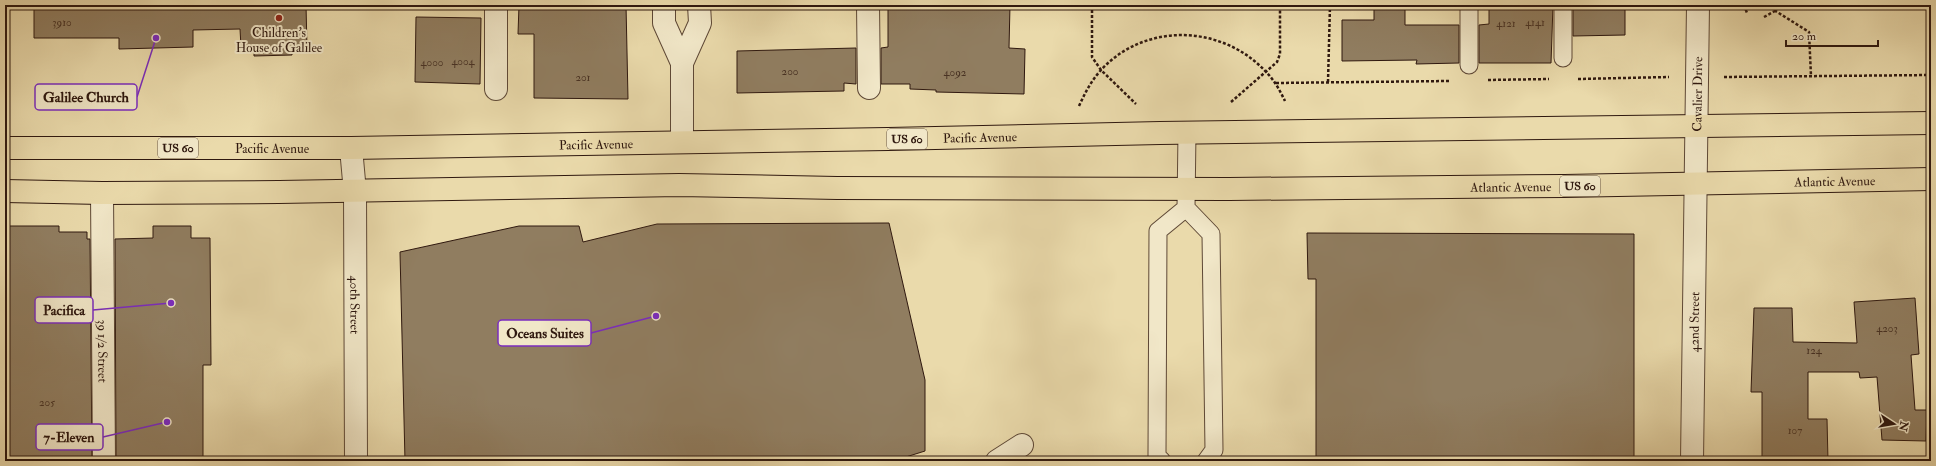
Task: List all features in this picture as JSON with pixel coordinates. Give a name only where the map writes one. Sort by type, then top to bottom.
[{"type":"highway","name":"US 60","points":[[1187,132],[1931,123]]},
{"type":"highway","name":"Pacific Avenue","points":[[5,148],[351,148],[1187,132]]},
{"type":"highway","name":"Atlantic Avenue","points":[[1186,198],[1696,183],[1931,179]]},
{"type":"highway","name":"US 60","points":[[5,191],[102,193],[355,192],[679,185],[845,188],[1186,198]]},
{"type":"street","points":[[496,5],[496,89]]},
{"type":"street","points":[[664,5],[664,23],[682,63],[682,142]]},
{"type":"street","points":[[682,63],[700,23],[699,5]]},
{"type":"street","points":[[868,5],[868,88]]},
{"type":"street","name":"Cavalier Drive","points":[[1696,183],[1698,5]]},
{"type":"street","name":"40th Street","points":[[351,148],[355,192],[356,461]]},
{"type":"street","name":"42nd Street","points":[[1692,461],[1696,183]]},
{"type":"street","name":"39 1/2 Street","points":[[102,193],[104,461]]},
{"type":"street","points":[[997,461],[1022,445]]},
{"type":"lane","points":[[1469,5],[1469,65]]},
{"type":"lane","points":[[1563,5],[1563,58]]},
{"type":"lane","points":[[1187,132],[1186,198],[1211,234],[1214,450],[1206,461]]},
{"type":"lane","points":[[1162,461],[1157,456],[1158,231],[1186,198]]},
{"type":"path","points":[[1092,5],[1092,57],[1101,70],[1136,104]]},
{"type":"path","points":[[1231,102],[1277,62],[1280,54],[1280,5]]},
{"type":"path","points":[[1328,82],[1330,5]]},
{"type":"path","points":[[1744,5],[1747,13]]},
{"type":"path","points":[[1766,5],[1809,32],[1811,76]]},
{"type":"path","points":[[1764,17],[1775,11]]},
{"type":"path","points":[[1078,106],[1089,86],[1111,60],[1141,42],[1159,37],[1179,35],[1199,36],[1218,40],[1242,52],[1267,72],[1276,83],[1285,101]]},
{"type":"path","points":[[1571,79],[1931,75]]},
{"type":"path","points":[[1485,80],[1556,79]]},
{"type":"path","points":[[1276,83],[1454,80]]},
{"type":"building","points":[[34,5],[194,5],[194,7],[240,7],[240,5],[306,5],[307,48],[292,48],[292,55],[254,56],[254,46],[241,47],[240,29],[193,30],[193,47],[119,49],[119,38],[34,38]]},
{"type":"building","points":[[519,5],[626,5],[628,99],[534,98],[534,34],[518,34]]},
{"type":"building","points":[[888,5],[1010,5],[1009,48],[1025,49],[1024,94],[936,92],[936,90],[910,89],[910,84],[881,84],[881,48],[888,47]]},
{"type":"building","points":[[1374,5],[1405,5],[1405,25],[1459,25],[1459,63],[1416,64],[1417,60],[1342,61],[1342,20],[1374,20]]},
{"type":"building","points":[[1489,5],[1553,5],[1551,63],[1479,63],[1479,25],[1489,24]]},
{"type":"building","points":[[1573,5],[1625,5],[1625,35],[1573,36]]},
{"type":"building","points":[[416,17],[481,18],[480,84],[415,82]]},
{"type":"building","points":[[856,48],[856,84],[844,83],[844,91],[737,93],[737,51]]},
{"type":"building","points":[[889,223],[925,380],[925,451],[893,461],[405,461],[400,252],[519,226],[579,226],[583,242],[657,224]]},
{"type":"building","points":[[5,226],[59,226],[59,232],[87,232],[87,239],[90,239],[92,461],[5,461]]},
{"type":"building","points":[[153,226],[191,226],[191,238],[210,238],[211,365],[203,365],[203,461],[116,461],[115,239],[153,238]]},
{"type":"building","points":[[1307,233],[1634,234],[1634,461],[1316,461],[1316,279],[1308,279]]},
{"type":"building","points":[[1915,298],[1919,354],[1911,355],[1915,410],[1927,410],[1926,441],[1882,440],[1877,377],[1860,378],[1859,372],[1808,372],[1808,419],[1827,419],[1828,461],[1762,461],[1762,392],[1751,392],[1754,308],[1792,308],[1793,342],[1857,343],[1854,302]]},
{"type":"place","name":"Children's House of Galilee","points":[[279,18]]},
{"type":"place","name":"Galilee Church","points":[[156,38]]},
{"type":"place","name":"Pacifica","points":[[171,303]]},
{"type":"place","name":"Oceans Suites","points":[[656,316]]},
{"type":"place","name":"7-Eleven","points":[[167,422]]}]
